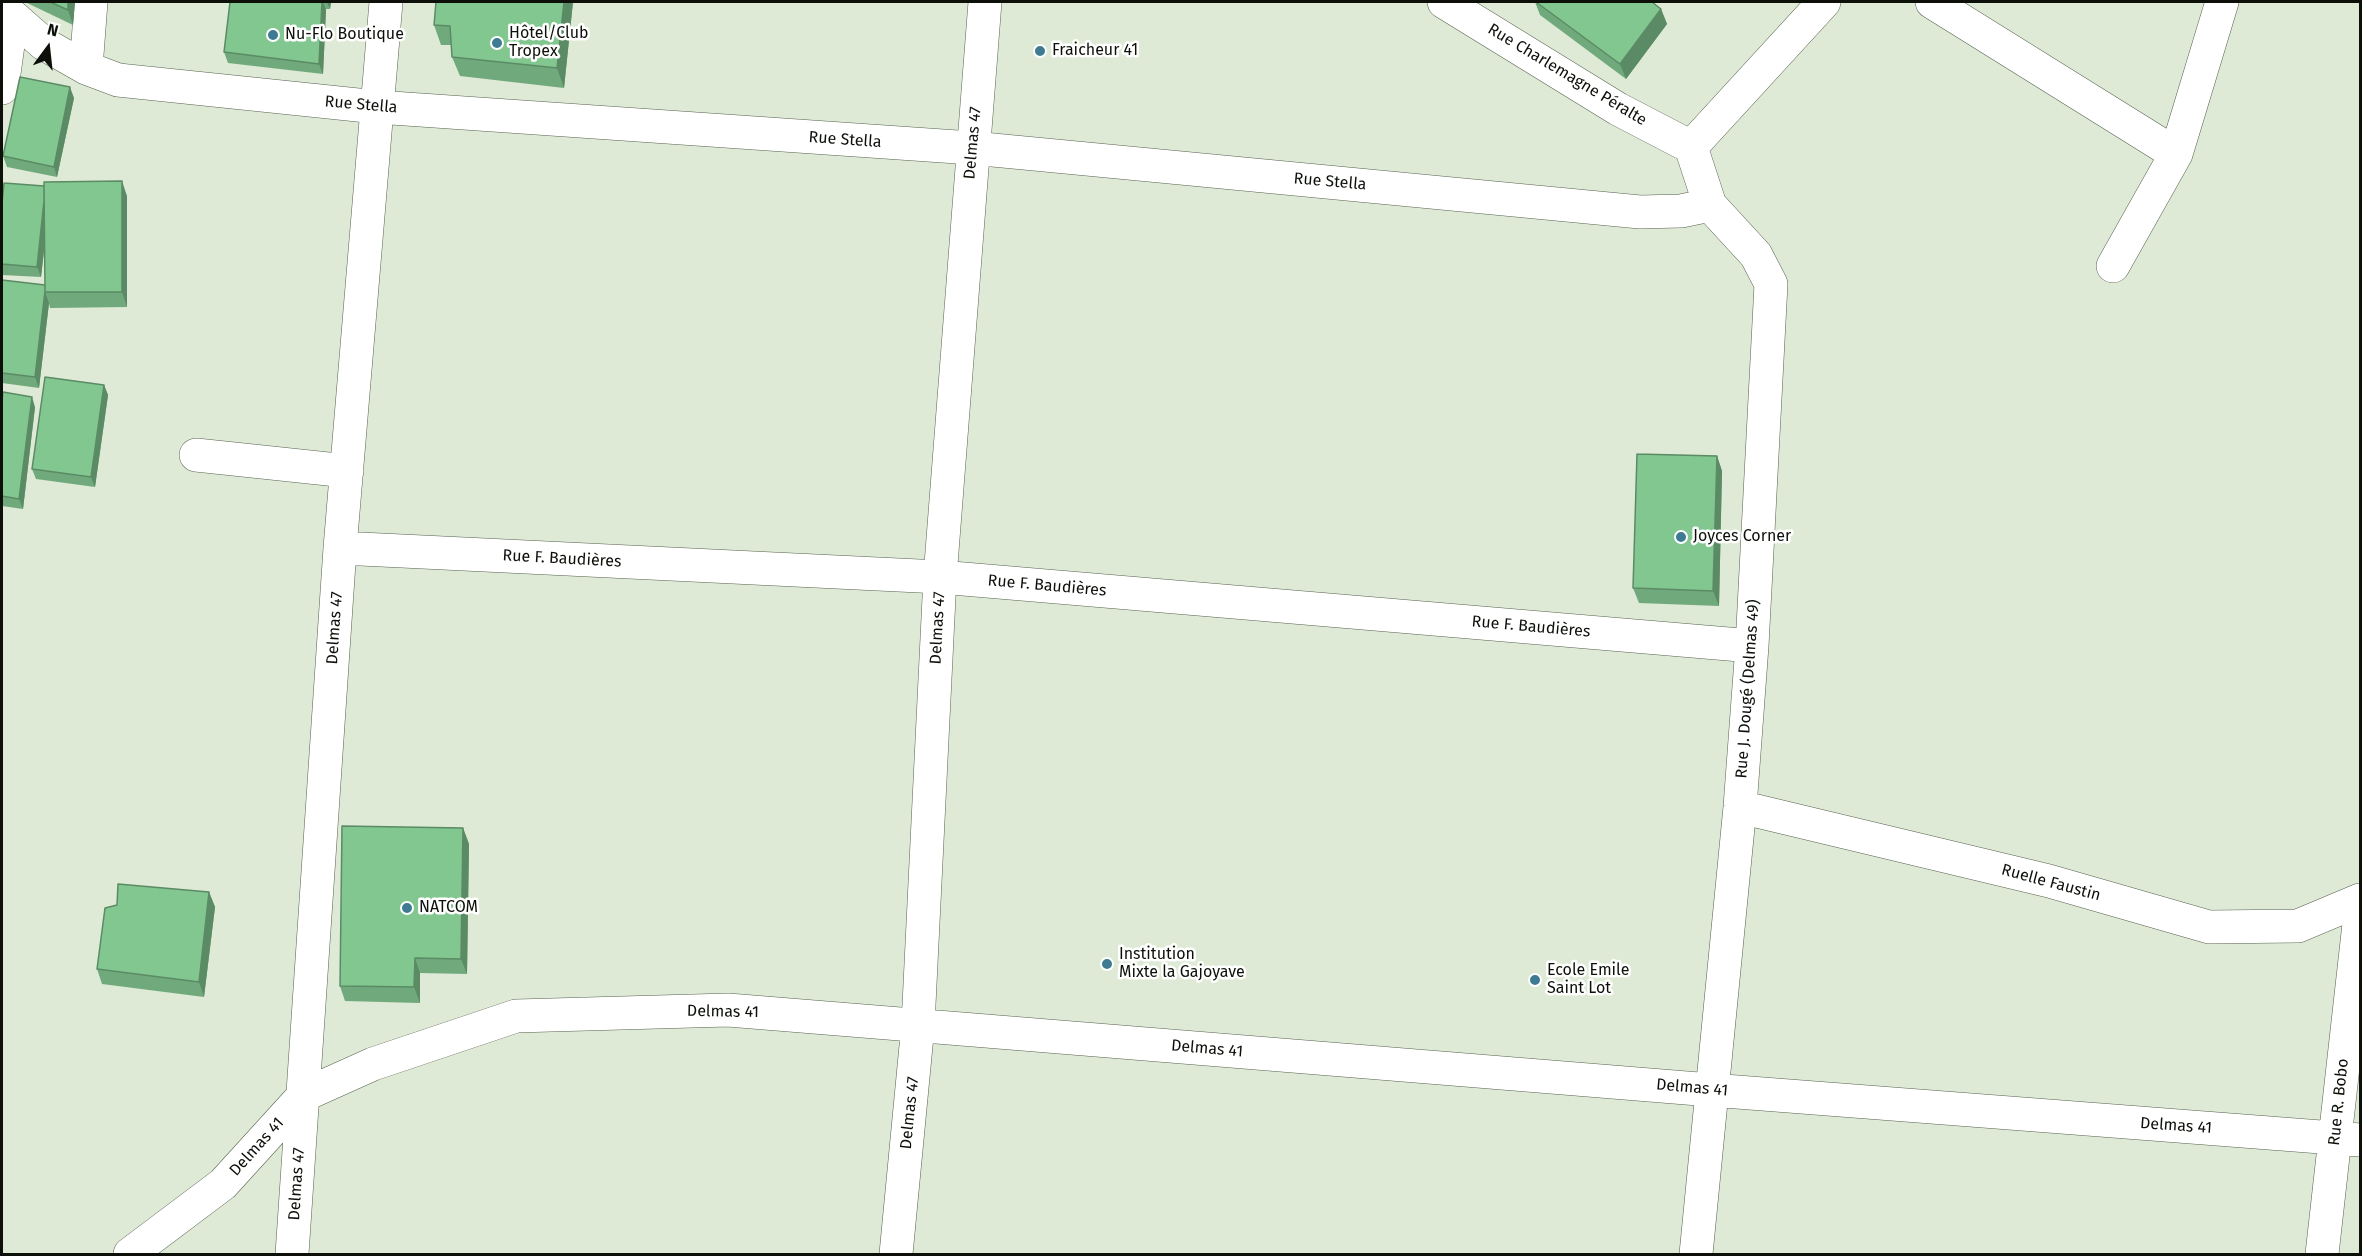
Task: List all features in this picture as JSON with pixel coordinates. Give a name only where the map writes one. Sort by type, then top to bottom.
[{"type":"street","points":[[86,68],[91,2]]},
{"type":"street","name":"Delmas 47","points":[[292,1254],[340,548],[386,2]]},
{"type":"street","name":"Delmas 47","points":[[896,1254],[918,1025],[940,577],[985,2]]},
{"type":"street","name":"Rue Charlemagne Péralte","points":[[1444,2],[1618,109],[1691,147]]},
{"type":"street","points":[[1691,147],[1824,2]]},
{"type":"street","points":[[1932,2],[2176,154]]},
{"type":"street","points":[[2113,266],[2176,154],[2222,2]]},
{"type":"street","points":[[2,88],[7,12]]},
{"type":"street","name":"Rue Stella","points":[[7,12],[44,44],[86,68],[118,80],[377,107],[972,148],[1640,212],[1681,211],[1710,206]]},
{"type":"street","name":"Rue J. Dougé (Delmas 49)","points":[[1691,147],[1710,206],[1756,255],[1771,284],[1752,646],[1740,807],[1696,1254]]},
{"type":"street","points":[[196,455],[347,471]]},
{"type":"street","name":"Rue F. Baudières","points":[[340,548],[940,577],[1752,646]]},
{"type":"street","name":"Ruelle Faustin","points":[[1740,807],[2049,881],[2209,927],[2298,926],[2361,900]]},
{"type":"street","name":"Rue R. Bobo","points":[[2322,1254],[2348,1139],[2361,915]]},
{"type":"street","name":"Delmas 41","points":[[136,1253],[223,1184],[304,1095],[373,1064],[516,1016],[728,1010],[2348,1139]]},
{"type":"building","points":[[50,2],[68,2],[68,10]]},
{"type":"building","points":[[230,2],[322,2],[319,64],[224,52]]},
{"type":"building","points":[[436,2],[564,2],[557,68],[452,57],[450,26],[434,25]]},
{"type":"building","points":[[1536,2],[1652,2],[1661,9],[1620,64]]},
{"type":"building","points":[[20,77],[70,87],[54,167],[3,156]]},
{"type":"building","points":[[122,181],[122,292],[45,292],[44,182]]},
{"type":"building","points":[[4,183],[44,186],[37,267],[2,264]]},
{"type":"building","points":[[2,280],[45,285],[35,377],[2,373]]},
{"type":"building","points":[[45,377],[104,385],[91,477],[32,469]]},
{"type":"building","points":[[3,392],[32,397],[19,499],[2,496]]},
{"type":"building","name":"Joyces Corner","points":[[1637,454],[1717,456],[1713,591],[1633,588]]},
{"type":"building","name":"NATCOM","points":[[342,826],[463,828],[461,959],[415,958],[414,987],[340,986]]},
{"type":"building","points":[[118,884],[209,892],[199,982],[97,969],[105,908],[117,905]]},
{"type":"place","name":"Nu-Flo Boutique","points":[[273,35]]},
{"type":"place","name":"Hôtel/Club Tropex","points":[[497,43]]},
{"type":"place","name":"Fraicheur 41","points":[[1040,51]]},
{"type":"place","name":"Joyces Corner","points":[[1681,537]]},
{"type":"place","name":"NATCOM","points":[[407,908]]},
{"type":"place","name":"Institution Mixte la Gajoyave","points":[[1107,964]]},
{"type":"place","name":"Ecole Emile Saint Lot","points":[[1535,980]]}]
